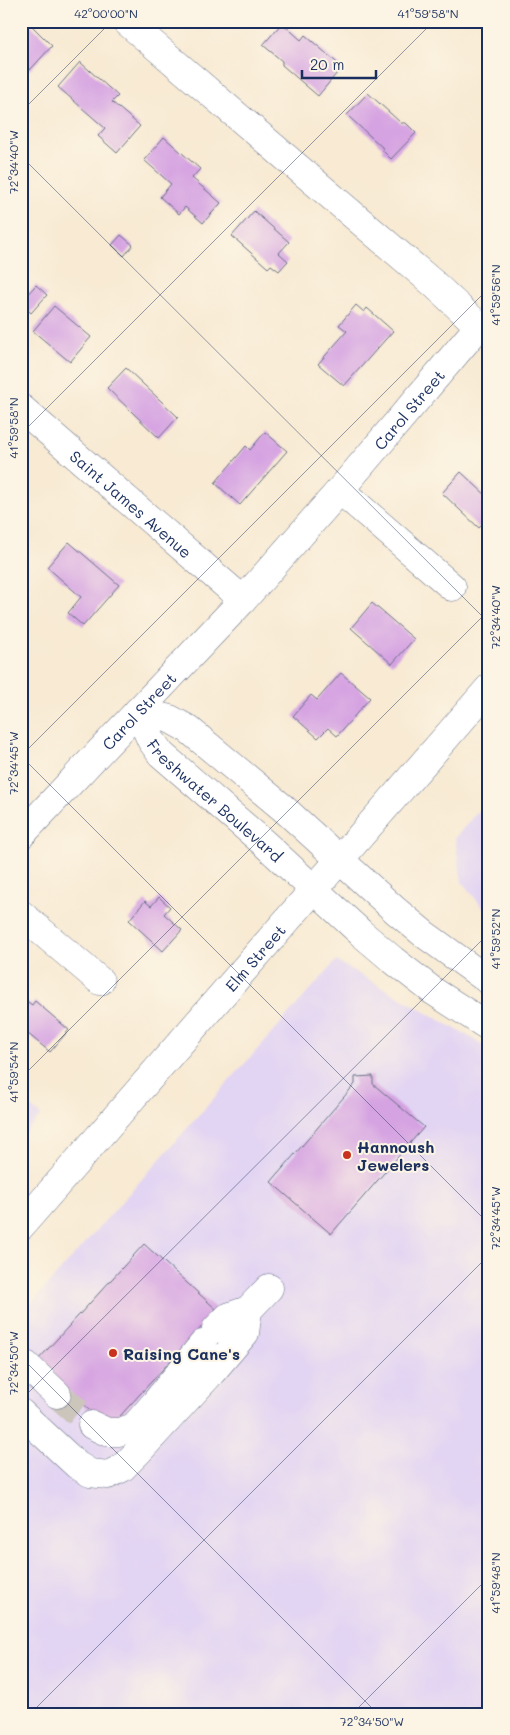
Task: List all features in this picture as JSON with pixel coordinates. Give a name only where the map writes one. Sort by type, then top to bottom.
[{"type":"street","name":"Carol Street","points":[[21,835],[243,600],[340,490],[479,326],[434,284],[126,21]]},
{"type":"street","name":"Saint James Avenue","points":[[21,408],[243,600]]},
{"type":"street","points":[[340,490],[452,587]]},
{"type":"street","name":"Elm Street","points":[[21,1226],[489,688]]},
{"type":"street","name":"Freshwater Boulevard","points":[[138,711],[170,719],[188,729],[283,808],[424,934],[489,981]]},
{"type":"street","name":"Freshwater Boulevard","points":[[138,711],[151,740],[161,754],[265,844],[393,960],[434,991],[489,1028]]},
{"type":"street","points":[[21,914],[100,982]]},
{"type":"street","points":[[92,1425],[107,1432],[119,1432],[134,1426],[228,1317],[248,1310],[269,1288]]},
{"type":"street","points":[[21,1413],[77,1464],[90,1473],[108,1475],[122,1468],[139,1451],[246,1333],[248,1310]]},
{"type":"street","points":[[23,1370],[57,1394]]},
{"type":"shaded area","points":[[489,798],[489,915],[462,882],[455,838]]},
{"type":"shaded area","points":[[336,961],[489,1048],[489,1714],[21,1714],[21,1315]]},
{"type":"shaded area","points":[[21,1100],[41,1115],[21,1137]]},
{"type":"building","points":[[21,21],[27,21],[52,46],[30,70],[21,62]]},
{"type":"building","points":[[282,23],[301,40],[305,35],[342,67],[318,96],[282,65],[282,61],[263,45]]},
{"type":"building","points":[[80,62],[118,96],[112,102],[140,126],[117,153],[98,136],[105,128],[58,87]]},
{"type":"building","points":[[368,93],[401,123],[406,123],[416,133],[391,159],[383,151],[382,147],[347,115]]},
{"type":"building","points":[[164,137],[200,169],[192,178],[221,203],[203,223],[185,207],[179,214],[160,197],[171,184],[144,160]]},
{"type":"building","points":[[254,211],[289,242],[279,253],[288,261],[279,271],[271,265],[268,268],[232,236]]},
{"type":"building","points":[[121,235],[133,245],[124,256],[112,245]]},
{"type":"building","points":[[36,285],[47,295],[31,313],[21,304],[21,301]]},
{"type":"building","points":[[356,305],[364,312],[367,308],[393,331],[344,386],[318,364],[347,331],[339,325]]},
{"type":"building","points":[[54,306],[91,337],[70,362],[33,331]]},
{"type":"building","points":[[126,368],[178,417],[159,438],[107,388]]},
{"type":"building","points":[[265,432],[287,451],[240,505],[215,483],[246,446],[250,450]]},
{"type":"building","points":[[461,472],[489,498],[489,520],[487,519],[479,528],[442,493]]},
{"type":"building","points":[[21,494],[28,501],[21,508]]},
{"type":"building","points":[[69,542],[119,585],[83,626],[68,613],[81,597],[47,567]]},
{"type":"building","points":[[372,603],[414,639],[392,664],[351,628]]},
{"type":"building","points":[[341,673],[370,698],[337,736],[328,728],[318,738],[293,716],[311,695],[317,700]]},
{"type":"building","points":[[159,897],[170,907],[164,914],[182,930],[163,951],[129,920],[145,901],[151,906]]},
{"type":"building","points":[[21,997],[32,1005],[35,1001],[69,1030],[50,1052],[21,1028]]},
{"type":"building","name":"Hannoush Jewelers","points":[[373,1076],[373,1084],[424,1127],[331,1234],[271,1182],[355,1084],[355,1077]]},
{"type":"building","points":[[144,1244],[217,1310],[109,1428],[36,1362]]},
{"type":"tunnel","points":[[57,1394],[92,1425]]},
{"type":"place","name":"Hannoush Jewelers","points":[[347,1155]]},
{"type":"place","name":"Raising Cane's","points":[[113,1353]]}]
